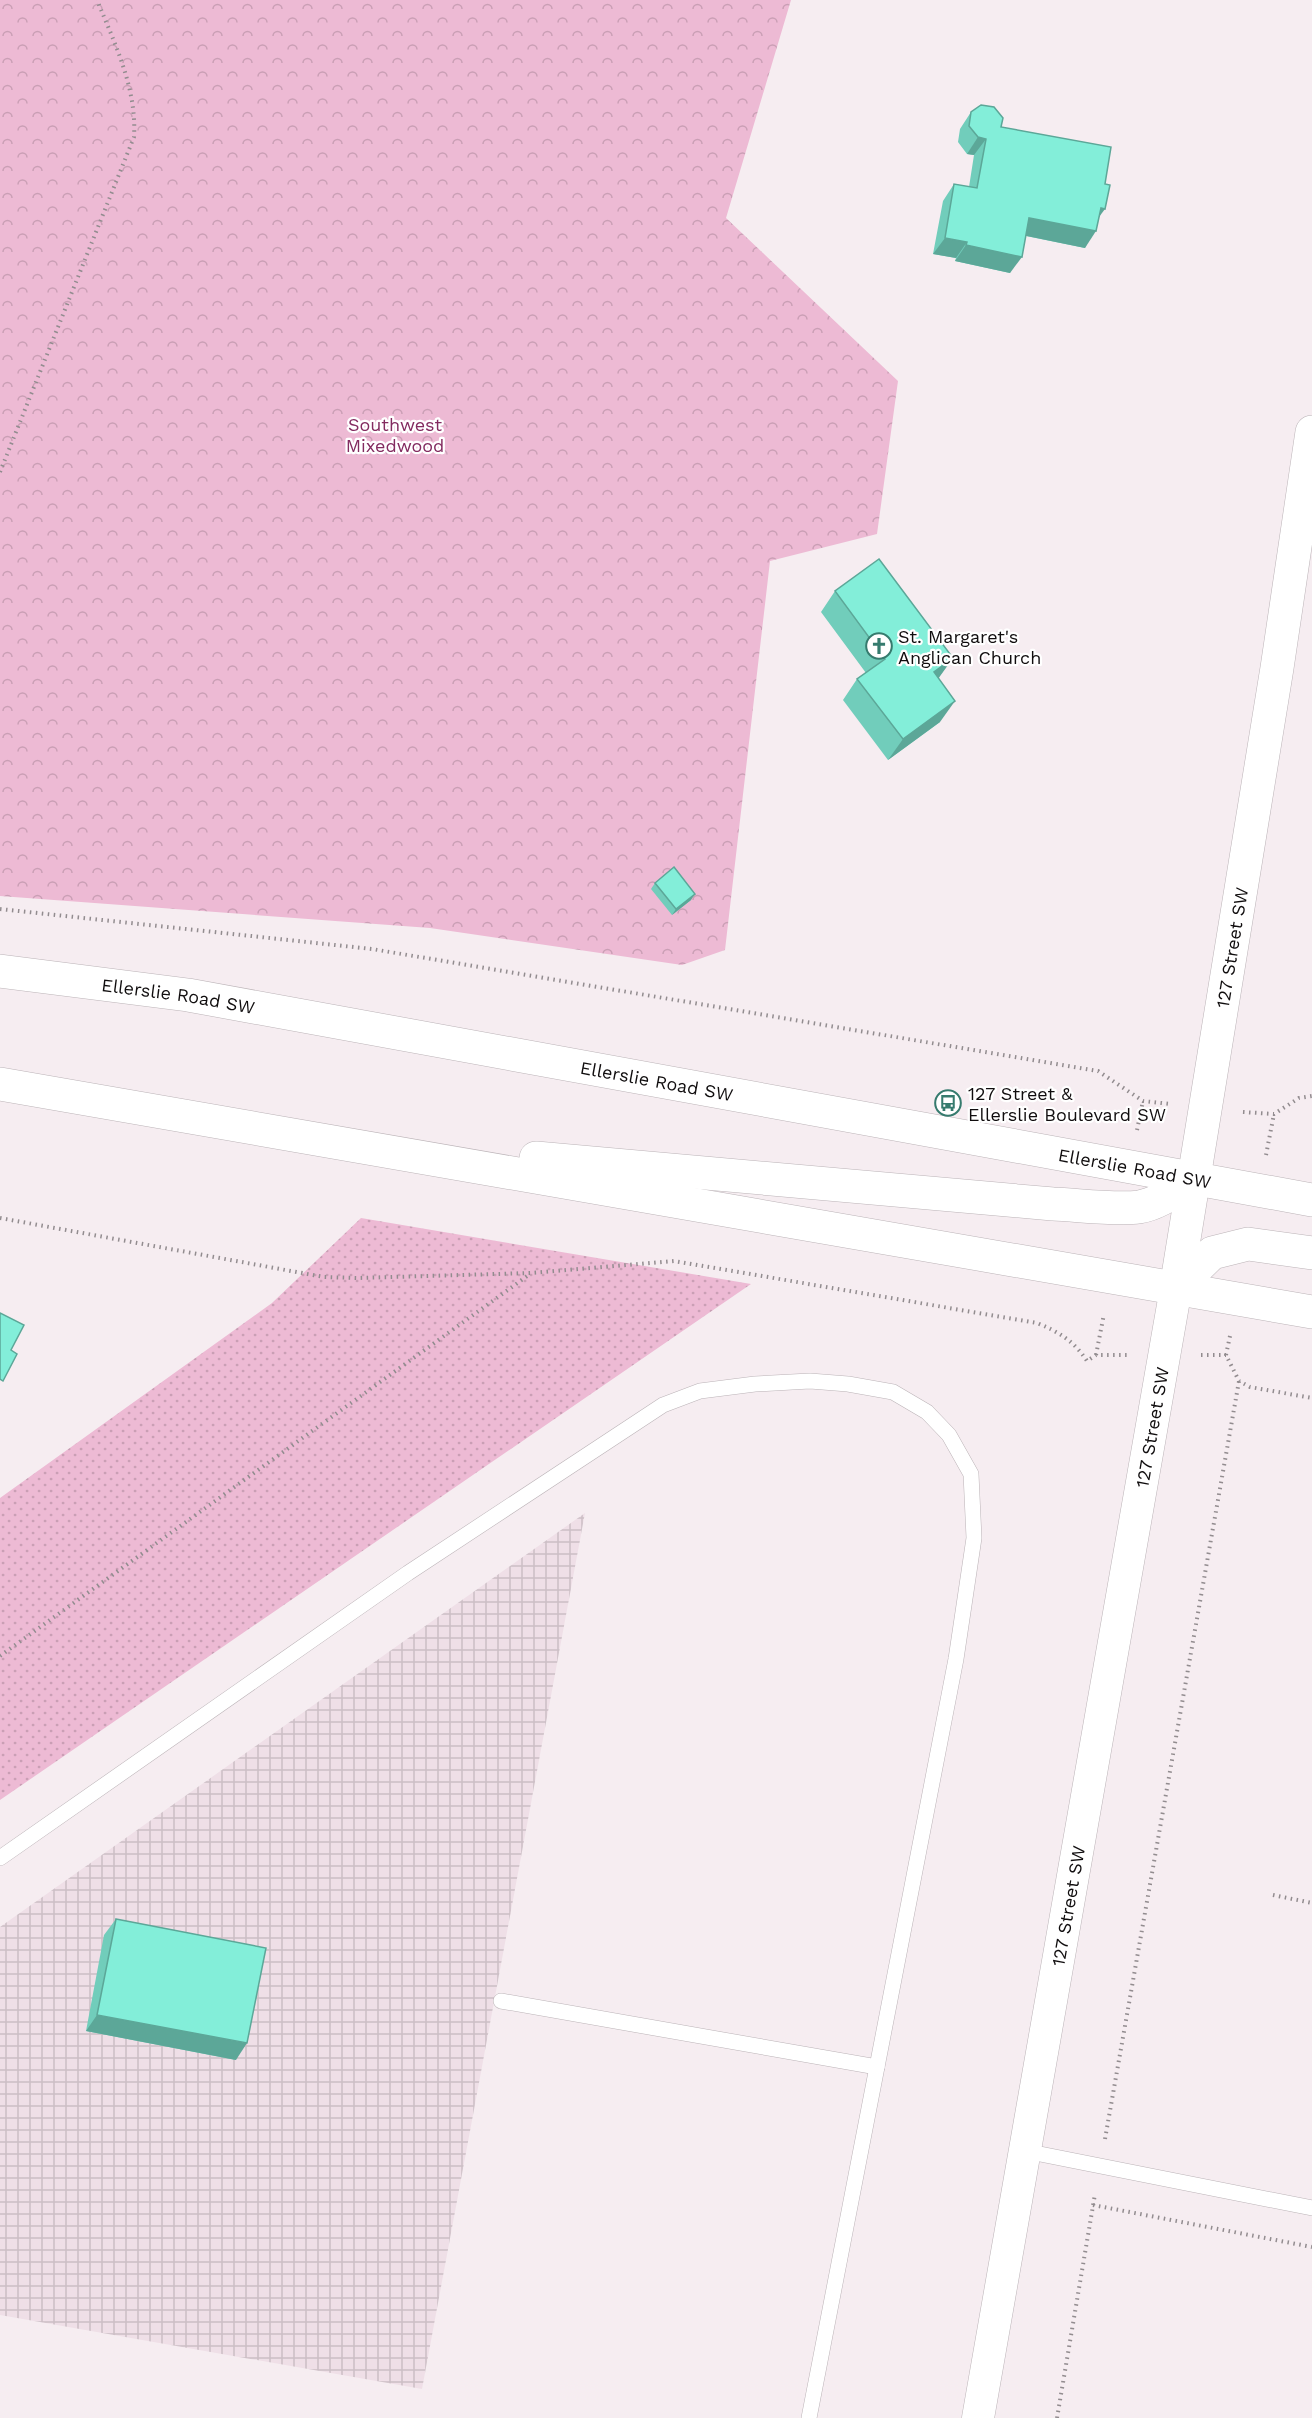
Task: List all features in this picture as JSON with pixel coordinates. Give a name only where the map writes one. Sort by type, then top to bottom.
[{"type":"main road","name":"127 Street SW","points":[[1176,1288],[1312,432]]},
{"type":"main road","name":"Ellerslie Road SW","points":[[0,970],[188,995],[1312,1200]]},
{"type":"main road","points":[[0,1084],[1312,1312]]},
{"type":"main road","points":[[302,1137],[1053,1204],[1140,1207],[1164,1197],[1195,1179]]},
{"type":"main road","points":[[1176,1288],[1212,1253],[1248,1244],[1312,1252]]},
{"type":"street","name":"127 Street SW","points":[[978,2418],[1176,1288]]},
{"type":"lane","points":[[0,1858],[408,1573],[663,1405],[700,1391],[777,1383],[829,1382],[893,1392],[927,1412],[949,1435],[971,1474],[974,1538],[956,1659],[809,2418]]},
{"type":"lane","points":[[501,2001],[877,2067]]},
{"type":"lane","points":[[1025,2151],[1312,2208]]},
{"type":"path","points":[[0,472],[134,137],[136,116],[133,100],[120,56],[97,0]]},
{"type":"path","points":[[0,909],[372,949],[1098,1071],[1143,1101]]},
{"type":"path","points":[[1274,1114],[1299,1098],[1312,1096]]},
{"type":"path","points":[[0,1218],[324,1277],[531,1273],[675,1262],[1037,1323],[1065,1336],[1078,1347],[1087,1361],[1096,1355]]},
{"type":"path","points":[[0,1656],[531,1273]]},
{"type":"path","points":[[1226,1355],[1239,1381],[1250,1387],[1312,1398]]},
{"type":"path","points":[[1057,2418],[1239,1381]]},
{"type":"path","points":[[1272,1895],[1312,1903]]},
{"type":"path","points":[[1094,2205],[1312,2247]]},
{"type":"shaded area","points":[[585,1513],[422,2389],[0,2315],[0,1927]]},
{"type":"green space","name":"Southwest Mixedwood","points":[[0,0],[791,0],[726,218],[898,381],[877,534],[770,561],[725,950],[682,965],[430,928],[0,896]]},
{"type":"green space","points":[[361,1218],[751,1284],[0,1800],[0,1498],[272,1303]]},
{"type":"building","points":[[981,105],[994,107],[1003,118],[1001,127],[1111,147],[1105,184],[1110,185],[1105,209],[1101,208],[1096,231],[1029,218],[1022,257],[945,238],[954,184],[977,188],[986,139],[978,137],[969,126],[971,112]]},
{"type":"building","name":"St. Margaret's Anglican Church","points":[[879,559],[953,658],[934,672],[955,701],[903,739],[857,679],[885,659],[835,591]]},
{"type":"building","points":[[674,867],[695,894],[676,909],[655,883]]},
{"type":"building","points":[[0,1313],[24,1325],[11,1350],[17,1354],[3,1381],[0,1379]]},
{"type":"building","points":[[116,1919],[266,1948],[247,2043],[97,2015]]},
{"type":"place","name":"St. Margaret's Anglican Church","points":[[879,646]]},
{"type":"place","name":"127 Street & Ellerslie Boulevard SW","points":[[948,1103]]}]
